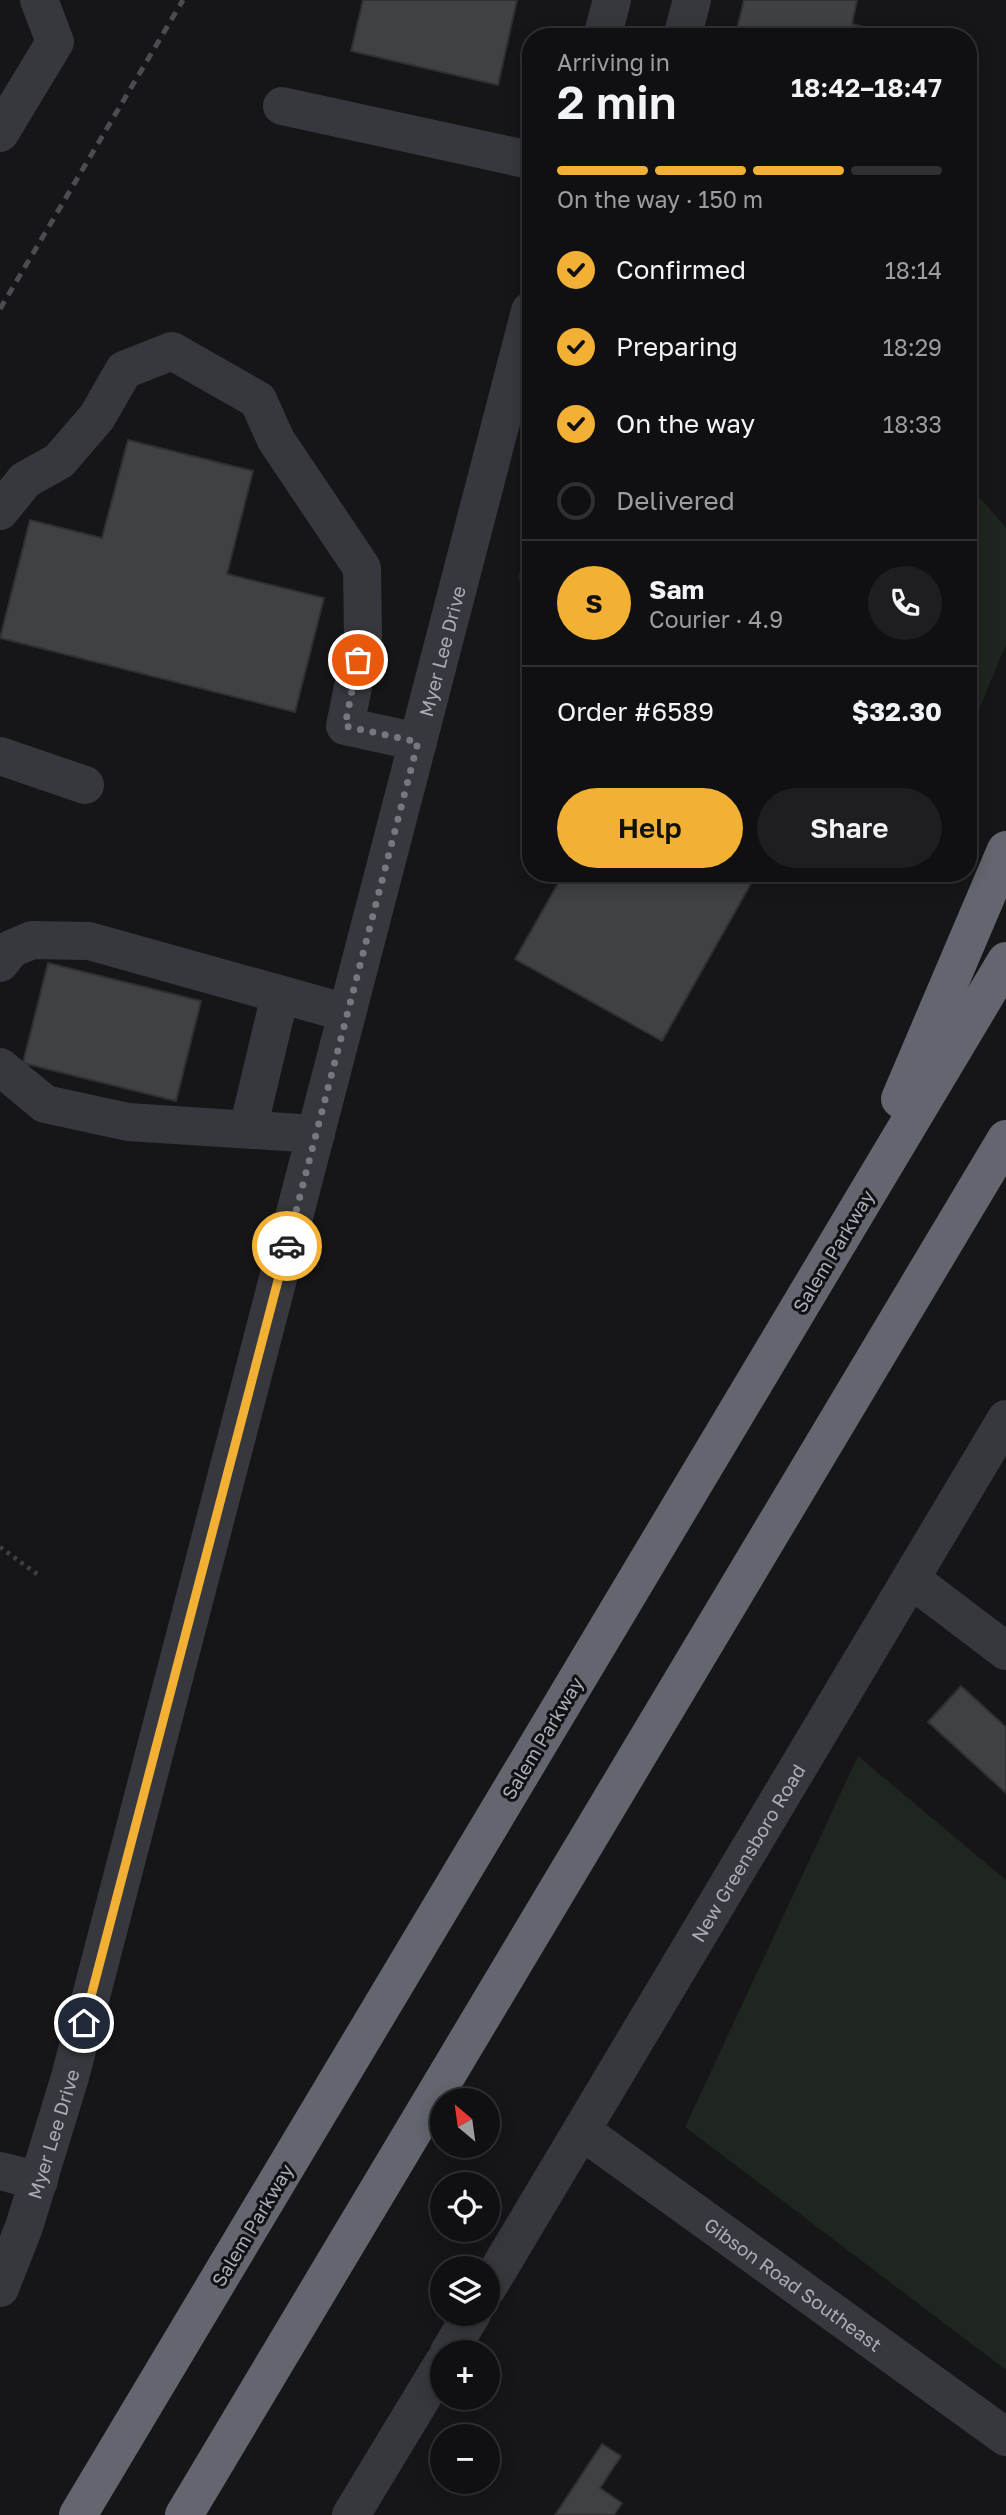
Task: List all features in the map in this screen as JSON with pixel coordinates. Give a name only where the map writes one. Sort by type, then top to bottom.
[{"type":"highway","points":[[842,1236],[1006,850]]},
{"type":"highway","name":"Salem Parkway","points":[[78,2515],[1006,961]]},
{"type":"highway","points":[[184,2515],[1006,1139]]},
{"type":"street","points":[[0,133],[55,42],[39,0]]},
{"type":"street","points":[[604,28],[611,0]]},
{"type":"street","points":[[684,28],[692,0]]},
{"type":"street","points":[[282,106],[522,158]]},
{"type":"street","name":"Myer Lee Drive","points":[[0,2288],[39,2181],[70,2077],[522,342]]},
{"type":"street","points":[[0,511],[25,480],[59,461],[97,417],[124,370],[172,351],[258,400],[276,440],[362,568],[363,638],[345,726],[418,742]]},
{"type":"street","points":[[0,756],[85,785]]},
{"type":"street","points":[[0,963],[11,949],[32,940],[89,941],[347,1013]]},
{"type":"street","points":[[248,1129],[280,995]]},
{"type":"street","points":[[0,1067],[45,1104],[128,1122],[316,1134]]},
{"type":"street","name":"New Greensboro Road","points":[[500,2267],[1006,1419]]},
{"type":"street","points":[[911,1578],[1006,1651]]},
{"type":"street","name":"Gibson Road Southeast","points":[[582,2131],[1006,2437]]},
{"type":"street","points":[[0,2171],[39,2181]]},
{"type":"street","points":[[351,2515],[430,2384]]},
{"type":"path","points":[[0,1546],[41,1577]]},
{"type":"shaded area","points":[[977,494],[1006,528],[1006,644],[977,714]]},
{"type":"shaded area","points":[[522,561],[522,581],[518,580]]},
{"type":"shaded area","points":[[858,1756],[1006,1880],[1006,2370],[685,2127]]},
{"type":"building","points":[[363,0],[517,0],[498,85],[351,51]]},
{"type":"building","points":[[744,0],[857,0],[852,24],[868,28],[737,28]]},
{"type":"building","points":[[128,440],[253,471],[227,574],[324,598],[295,712],[0,638],[30,520],[102,538]]},
{"type":"building","points":[[559,882],[752,882],[662,1041],[515,959]]},
{"type":"building","points":[[48,963],[201,1001],[176,1101],[23,1063]]},
{"type":"building","points":[[961,1686],[1006,1727],[1006,1793],[928,1722]]},
{"type":"building","points":[[602,2444],[621,2456],[600,2488],[622,2503],[614,2515],[555,2515]]},
{"type":"railway","points":[[0,309],[183,0]]},
{"type":"way so far","points":[[287,1246],[418,742],[345,726],[358,660]]},
{"type":"route","points":[[84,2023],[287,1246]]}]
